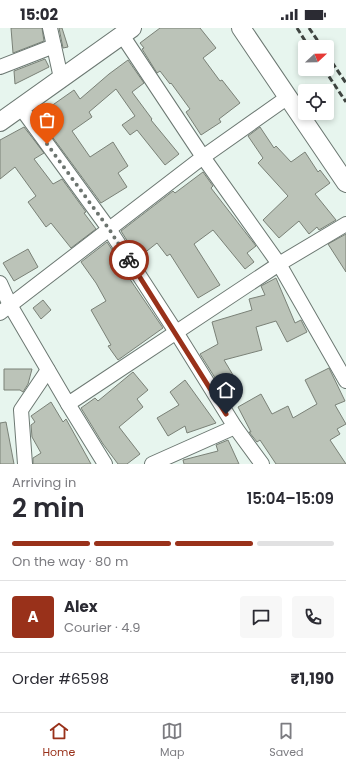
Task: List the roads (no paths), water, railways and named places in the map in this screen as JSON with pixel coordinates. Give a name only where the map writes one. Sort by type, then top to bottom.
[{"type":"street","points":[[50,28],[61,78]]},
{"type":"street","points":[[241,28],[346,183]]},
{"type":"street","points":[[0,122],[127,31],[203,157],[279,264],[346,381]]},
{"type":"street","points":[[0,67],[54,46]]},
{"type":"street","points":[[5,309],[203,157],[288,98]]},
{"type":"street","points":[[21,108],[109,229],[176,332],[234,427],[262,464]]},
{"type":"street","points":[[68,404],[279,264],[346,224]]},
{"type":"street","points":[[0,283],[5,309],[48,370],[105,464]]},
{"type":"street","points":[[25,464],[21,410],[48,370]]},
{"type":"street","points":[[152,464],[234,427]]},
{"type":"railway","points":[[297,28],[305,40]]},
{"type":"railway","points":[[309,28],[317,40]]},
{"type":"railway","points":[[334,65],[346,83]]},
{"type":"railway","points":[[329,76],[346,102]]}]
